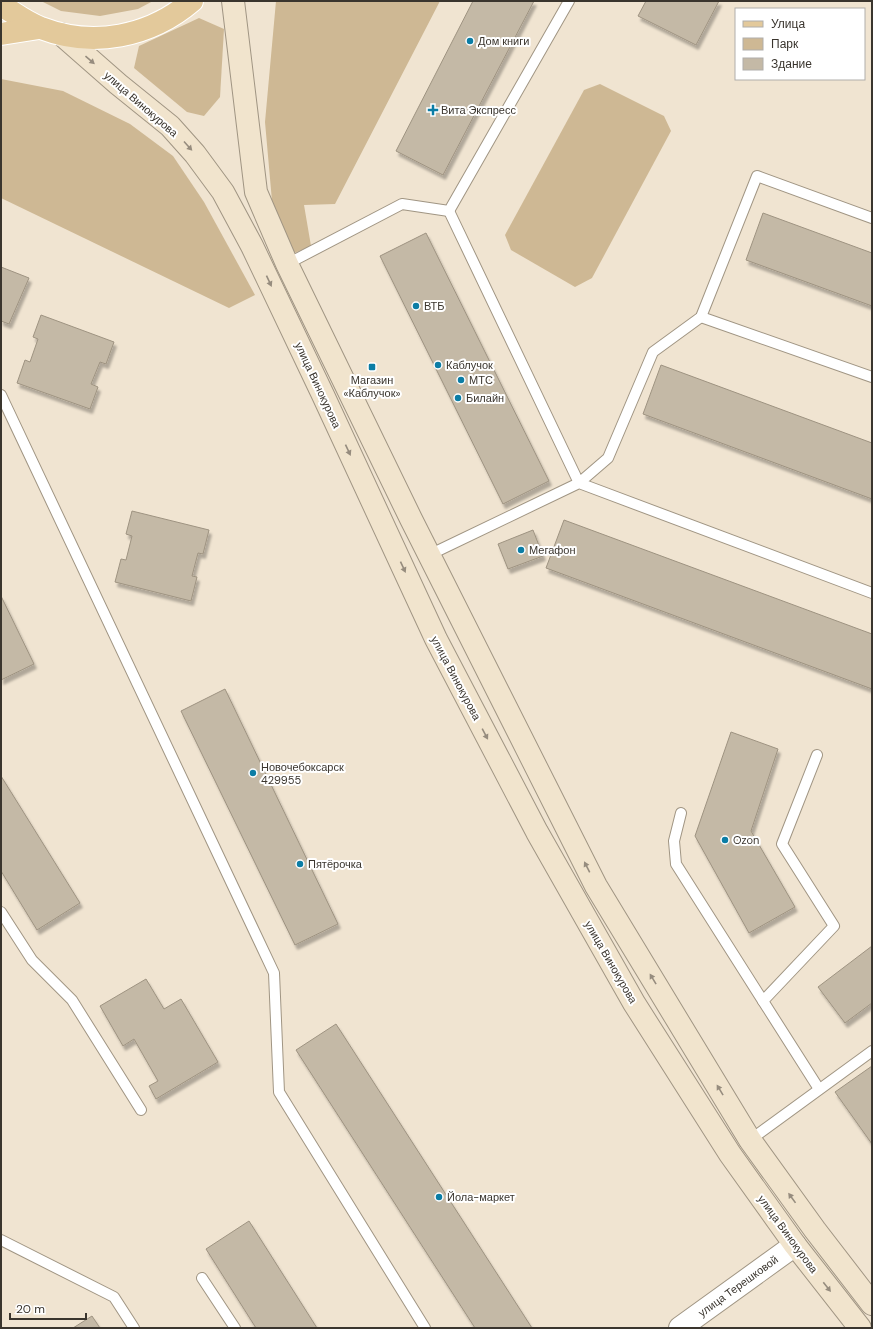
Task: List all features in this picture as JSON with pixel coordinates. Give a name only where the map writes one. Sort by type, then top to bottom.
[{"type":"main road","points":[[1,5],[40,28],[61,34],[86,38],[107,38],[132,34],[158,25],[183,9],[192,1]]},
{"type":"main road","points":[[233,1],[256,192],[287,264],[429,555],[596,886],[750,1140],[815,1230],[872,1304]]},
{"type":"main road","points":[[1,34],[40,28]]},
{"type":"main road","name":"улица Винокурова","points":[[61,34],[118,84],[170,126],[195,154],[223,192],[252,246],[436,639],[533,825],[634,1003],[730,1154],[795,1245],[860,1328]]},
{"type":"main road","points":[[730,1154],[750,1140]]},
{"type":"main road","name":"улица Терешковой","points":[[795,1245],[815,1230]]},
{"type":"street","name":"улица Терешковой","points":[[680,1328],[795,1245]]},
{"type":"lane","points":[[449,210],[569,1]]},
{"type":"lane","points":[[429,555],[580,483],[608,458],[653,352],[701,317],[757,176],[872,218]]},
{"type":"lane","points":[[287,264],[402,204],[449,210]]},
{"type":"lane","points":[[449,210],[580,483],[872,594]]},
{"type":"lane","points":[[701,317],[872,377]]},
{"type":"lane","points":[[1,395],[274,973],[279,1092],[425,1328]]},
{"type":"lane","points":[[763,1001],[834,926],[782,844],[817,755]]},
{"type":"lane","points":[[681,813],[674,842],[676,864],[819,1089]]},
{"type":"lane","points":[[1,912],[32,960],[72,1000],[141,1110]]},
{"type":"lane","points":[[750,1140],[788,1114],[819,1089],[872,1051]]},
{"type":"lane","points":[[1,1240],[114,1297],[134,1328]]},
{"type":"lane","points":[[202,1278],[235,1328]]},
{"type":"green space","points":[[41,1],[153,1],[138,9],[100,16],[61,11]]},
{"type":"green space","points":[[276,1],[440,1],[335,204],[304,205],[311,246],[292,254],[272,201],[265,122]]},
{"type":"green space","points":[[199,18],[224,29],[220,97],[204,116],[187,112],[134,68],[139,46]]},
{"type":"green space","points":[[1,79],[63,91],[130,124],[173,156],[204,202],[255,295],[229,308],[1,198]]},
{"type":"green space","points":[[600,84],[664,116],[671,131],[592,278],[575,287],[511,250],[505,235],[584,90]]},
{"type":"building","points":[[473,1],[534,1],[443,175],[396,151]]},
{"type":"building","points":[[646,1],[719,1],[696,45],[638,16]]},
{"type":"building","points":[[763,213],[872,253],[872,306],[746,260]]},
{"type":"building","points":[[426,233],[549,481],[503,504],[380,256]]},
{"type":"building","points":[[1,267],[29,278],[9,324],[1,321]]},
{"type":"building","points":[[41,315],[114,342],[106,364],[100,362],[91,384],[98,387],[90,409],[17,383],[25,360],[30,362],[38,339],[33,337]]},
{"type":"building","points":[[661,365],[872,443],[872,499],[643,414]]},
{"type":"building","points":[[132,511],[209,530],[203,554],[198,553],[192,576],[197,577],[191,601],[115,582],[121,559],[126,560],[132,536],[126,534]]},
{"type":"building","points":[[564,520],[872,634],[872,689],[546,568]]},
{"type":"building","name":"Мегафон","points":[[533,530],[543,556],[508,569],[498,544]]},
{"type":"building","points":[[1,596],[34,664],[1,680]]},
{"type":"building","points":[[225,689],[338,924],[295,945],[181,711]]},
{"type":"building","points":[[731,732],[778,749],[751,831],[795,907],[749,933],[695,836]]},
{"type":"building","points":[[1,776],[80,903],[37,930],[1,871]]},
{"type":"building","points":[[872,946],[872,1003],[845,1023],[818,987]]},
{"type":"building","points":[[146,979],[164,1009],[181,999],[218,1062],[156,1099],[149,1086],[158,1081],[134,1039],[123,1046],[100,1006]]},
{"type":"building","points":[[336,1024],[532,1328],[475,1328],[296,1050]]},
{"type":"building","points":[[872,1066],[872,1144],[835,1092]]},
{"type":"building","points":[[249,1221],[317,1328],[256,1328],[206,1249]]},
{"type":"building","points":[[92,1316],[100,1328],[73,1328]]},
{"type":"place","name":"Дом книги","points":[[470,41]]},
{"type":"place","name":"Вита Экспресс","points":[[433,110]]},
{"type":"place","name":"ВТБ","points":[[416,306]]},
{"type":"place","name":"Каблучок","points":[[438,365]]},
{"type":"place","name":"Магазин «Каблучок»","points":[[372,367]]},
{"type":"place","name":"МТС","points":[[461,380]]},
{"type":"place","name":"Билайн","points":[[458,398]]},
{"type":"place","name":"Мегафон","points":[[521,550]]},
{"type":"place","name":"Новочебоксарск 429955","points":[[253,773]]},
{"type":"place","name":"Ozon","points":[[725,840]]},
{"type":"place","name":"Пятёрочка","points":[[300,864]]},
{"type":"place","name":"Йола-маркет","points":[[439,1197]]}]
